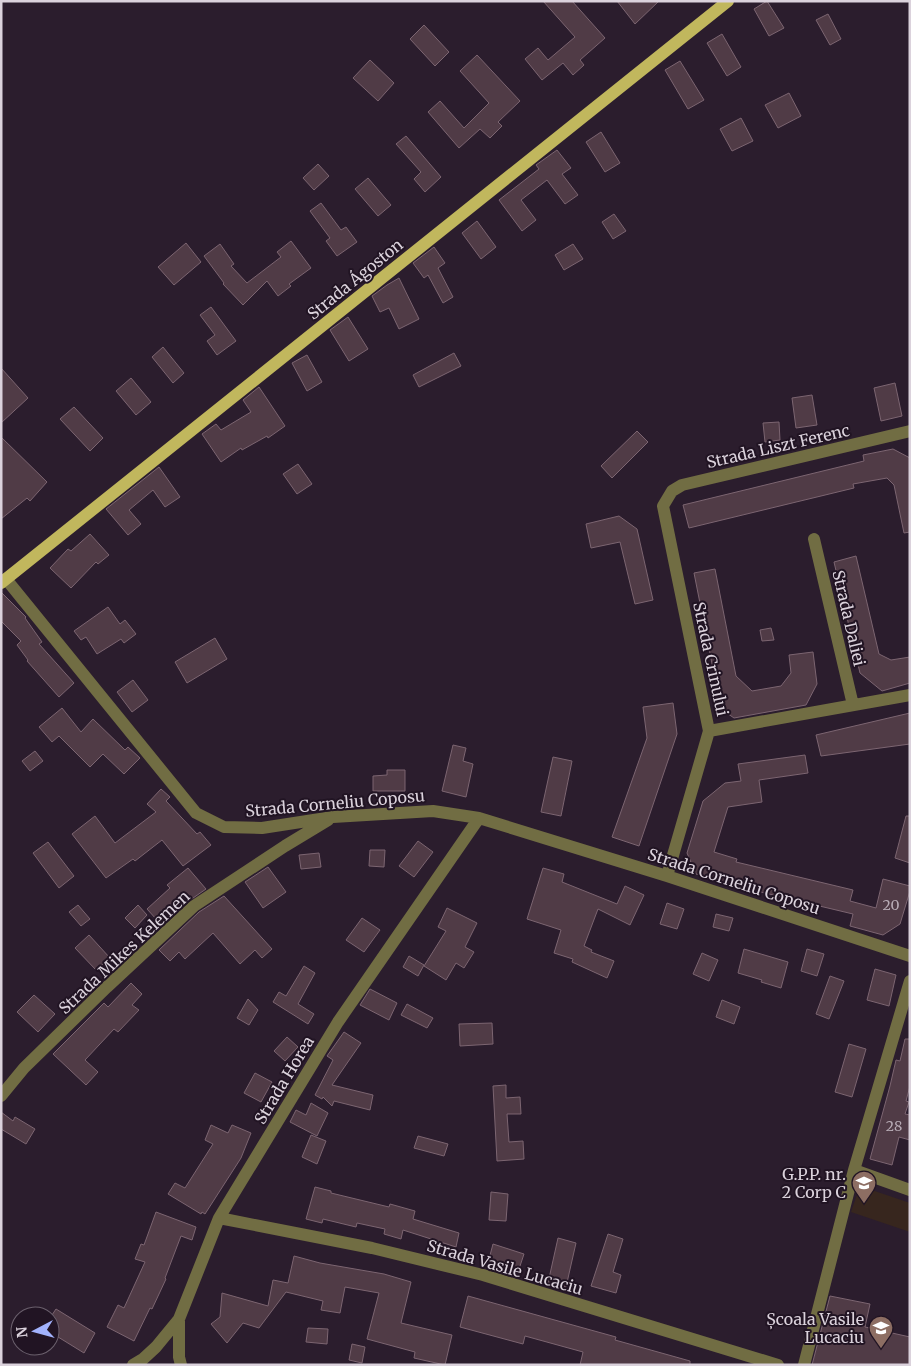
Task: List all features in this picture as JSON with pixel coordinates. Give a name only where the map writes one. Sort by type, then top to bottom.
[{"type":"main road","name":"Strada Ágoston","points":[[4,581],[728,1]]},
{"type":"street","name":"Strada Liszt Ferenc","points":[[663,506],[672,491],[682,485],[910,431]]},
{"type":"street","name":"Strada Crinului","points":[[663,506],[709,731],[667,876]]},
{"type":"street","name":"Strada Daliei","points":[[814,539],[853,705]]},
{"type":"street","name":"Strada Corneliu Coposu","points":[[4,581],[196,813],[224,827],[262,828],[333,816],[433,811],[480,818],[667,876],[910,956]]},
{"type":"street","points":[[709,731],[910,695]]},
{"type":"street","name":"Strada Mikes Kelemen","points":[[1,1096],[24,1068],[194,906],[333,816]]},
{"type":"street","name":"Strada Horea","points":[[133,1365],[143,1359],[180,1319],[219,1218],[338,1022],[480,818]]},
{"type":"street","points":[[804,1365],[854,1170],[910,981]]},
{"type":"street","points":[[854,1170],[910,1190]]},
{"type":"street","name":"Strada Vasile Lucaciu","points":[[219,1218],[372,1248],[483,1275],[778,1365]]},
{"type":"street","points":[[180,1319],[181,1365]]},
{"type":"shaded area","points":[[860,1186],[910,1203],[910,1232],[851,1212]]},
{"type":"building","points":[[543,1],[572,1],[605,38],[580,60],[584,65],[573,75],[563,63],[542,80],[525,59],[538,48],[548,60],[575,37]]},
{"type":"building","points":[[617,1],[659,1],[635,24]]},
{"type":"building","points":[[767,1],[784,28],[769,36],[754,9]]},
{"type":"building","points":[[828,14],[841,39],[830,45],[816,20]]},
{"type":"building","points":[[424,25],[449,52],[435,66],[410,39]]},
{"type":"building","points":[[722,34],[741,67],[727,76],[707,43]]},
{"type":"building","points":[[477,55],[520,101],[498,122],[502,126],[490,138],[480,129],[459,148],[428,112],[440,101],[464,128],[489,103],[460,71]]},
{"type":"building","points":[[370,60],[394,83],[378,101],[353,78]]},
{"type":"building","points":[[680,61],[704,100],[688,109],[665,70]]},
{"type":"building","points":[[789,93],[801,116],[778,128],[765,105]]},
{"type":"building","points":[[741,118],[753,141],[732,151],[720,129]]},
{"type":"building","points":[[601,132],[620,163],[605,172],[586,142]]},
{"type":"building","points":[[406,136],[441,177],[425,192],[414,179],[421,172],[396,144]]},
{"type":"building","points":[[557,150],[571,168],[562,174],[578,195],[565,204],[547,180],[521,200],[536,220],[522,231],[499,200],[539,169],[536,165]]},
{"type":"building","points":[[318,164],[329,176],[314,190],[303,178]]},
{"type":"building","points":[[368,178],[391,205],[378,216],[355,189]]},
{"type":"building","points":[[321,203],[341,230],[346,227],[357,242],[337,256],[326,241],[330,238],[310,211]]},
{"type":"building","points":[[614,214],[626,231],[613,239],[602,222]]},
{"type":"building","points":[[477,221],[496,247],[481,259],[462,233]]},
{"type":"building","points":[[291,241],[311,268],[289,284],[291,286],[278,296],[267,281],[243,305],[223,284],[204,256],[220,244],[234,264],[231,266],[247,283],[281,257],[277,252]]},
{"type":"building","points":[[186,243],[201,262],[174,285],[158,267]]},
{"type":"building","points":[[573,244],[583,259],[564,270],[555,255]]},
{"type":"building","points":[[434,247],[445,263],[438,268],[453,297],[443,303],[428,275],[424,278],[413,263]]},
{"type":"building","points":[[399,278],[419,319],[399,329],[389,308],[380,312],[372,296]]},
{"type":"building","points":[[211,307],[236,341],[217,355],[207,341],[215,335],[200,315]]},
{"type":"building","points":[[348,317],[368,349],[349,361],[330,330]]},
{"type":"building","points":[[163,347],[184,373],[173,383],[152,357]]},
{"type":"building","points":[[454,353],[461,366],[419,387],[413,375]]},
{"type":"building","points":[[307,355],[322,382],[307,391],[292,363]]},
{"type":"building","points":[[1,368],[28,398],[1,423]]},
{"type":"building","points":[[131,378],[151,402],[136,415],[116,391]]},
{"type":"building","points":[[895,383],[902,416],[881,421],[874,388]]},
{"type":"building","points":[[259,387],[285,426],[268,438],[267,436],[242,450],[241,448],[221,462],[202,434],[216,424],[221,430],[251,412],[243,400]]},
{"type":"building","points":[[812,395],[817,425],[796,428],[792,398]]},
{"type":"building","points":[[74,407],[103,438],[90,451],[60,419]]},
{"type":"building","points":[[779,422],[780,440],[765,442],[763,423]]},
{"type":"building","points":[[637,431],[648,442],[612,478],[601,466]]},
{"type":"building","points":[[1,437],[47,482],[30,501],[27,498],[1,519]]},
{"type":"building","points":[[893,449],[910,458],[910,532],[904,533],[894,485],[887,478],[853,484],[854,488],[689,528],[683,505],[864,461],[863,455]]},
{"type":"building","points":[[298,464],[312,484],[297,494],[283,474]]},
{"type":"building","points":[[159,467],[180,497],[165,507],[153,490],[129,510],[141,524],[128,535],[106,509]]},
{"type":"building","points":[[619,516],[637,529],[653,600],[635,604],[620,542],[591,548],[586,524]]},
{"type":"building","points":[[90,534],[109,555],[98,564],[96,562],[71,588],[50,568],[68,549],[71,551]]},
{"type":"building","points":[[856,556],[879,654],[891,660],[910,657],[910,683],[882,691],[860,673],[834,562]]},
{"type":"building","points":[[715,569],[736,676],[752,691],[781,686],[791,673],[789,655],[813,652],[817,684],[806,705],[734,718],[721,709],[694,573]]},
{"type":"building","points":[[1,592],[26,617],[42,642],[39,644],[74,683],[59,697],[27,661],[17,645],[21,641],[1,621]]},
{"type":"building","points":[[108,607],[120,624],[125,620],[136,634],[124,643],[121,639],[97,654],[86,637],[81,640],[74,631]]},
{"type":"building","points":[[771,628],[774,640],[762,641],[760,630]]},
{"type":"building","points":[[215,638],[227,659],[187,683],[175,662]]},
{"type":"building","points":[[133,680],[148,700],[132,712],[117,692]]},
{"type":"building","points":[[673,703],[677,734],[639,846],[612,837],[647,738],[643,707]]},
{"type":"building","points":[[62,708],[81,732],[93,719],[125,750],[128,747],[140,758],[124,774],[103,754],[90,767],[59,736],[52,742],[39,727]]},
{"type":"building","points":[[910,713],[910,744],[821,756],[816,735]]},
{"type":"building","points":[[453,745],[466,748],[463,761],[473,764],[466,797],[442,791]]},
{"type":"building","points":[[35,751],[43,761],[30,771],[22,761]]},
{"type":"building","points":[[805,755],[808,773],[759,780],[762,802],[728,807],[714,852],[737,859],[736,862],[853,890],[850,901],[876,908],[883,879],[910,886],[900,924],[883,935],[850,926],[853,914],[723,883],[696,874],[687,853],[703,801],[725,783],[741,781],[738,764]]},
{"type":"building","points":[[553,757],[572,761],[561,816],[541,812]]},
{"type":"building","points":[[387,770],[405,770],[405,791],[373,791],[373,776],[387,775]]},
{"type":"building","points":[[161,789],[170,797],[166,801],[197,834],[200,832],[211,845],[183,866],[162,840],[135,861],[133,859],[106,878],[72,834],[95,816],[115,843],[156,812],[147,804]]},
{"type":"building","points":[[906,816],[910,816],[910,863],[895,858]]},
{"type":"building","points":[[418,841],[433,852],[414,877],[399,866]]},
{"type":"building","points":[[48,842],[74,876],[59,888],[33,853]]},
{"type":"building","points":[[370,850],[385,850],[384,867],[369,866]]},
{"type":"building","points":[[319,853],[321,867],[301,869],[299,855]]},
{"type":"building","points":[[268,867],[286,892],[263,908],[245,882]]},
{"type":"building","points":[[188,868],[206,889],[183,905],[179,900],[157,920],[147,909],[170,888],[167,885]]},
{"type":"building","points":[[543,868],[564,874],[562,882],[617,904],[625,886],[644,895],[630,925],[598,909],[584,946],[592,950],[591,952],[614,961],[607,978],[572,962],[573,959],[554,953],[561,930],[527,919]]},
{"type":"building","points":[[224,896],[272,949],[262,958],[255,950],[240,964],[213,933],[185,959],[179,952],[170,961],[159,950],[199,912]]},
{"type":"building","points":[[667,903],[684,909],[677,929],[660,924]]},
{"type":"building","points":[[78,905],[90,919],[81,926],[69,912]]},
{"type":"building","points":[[138,905],[147,915],[135,928],[125,918]]},
{"type":"building","points":[[447,908],[477,923],[465,947],[474,952],[464,968],[456,963],[446,980],[424,966],[446,931],[438,927]]},
{"type":"building","points":[[716,914],[733,918],[729,931],[713,927]]},
{"type":"building","points":[[362,918],[380,930],[364,952],[346,940]]},
{"type":"building","points":[[89,935],[110,958],[96,970],[75,948]]},
{"type":"building","points":[[744,949],[788,962],[781,988],[738,973]]},
{"type":"building","points":[[807,949],[824,954],[817,976],[801,971]]},
{"type":"building","points":[[702,953],[718,960],[709,981],[693,974]]},
{"type":"building","points":[[409,956],[424,965],[418,976],[403,967]]},
{"type":"building","points":[[304,966],[315,973],[298,1004],[314,1014],[308,1024],[273,1002],[279,992],[286,996]]},
{"type":"building","points":[[875,969],[896,975],[889,1006],[867,1000]]},
{"type":"building","points":[[830,976],[844,981],[829,1019],[816,1014]]},
{"type":"building","points":[[131,983],[142,994],[132,1005],[139,1010],[118,1032],[114,1029],[85,1060],[98,1072],[86,1085],[53,1054],[104,1003],[108,1007]]},
{"type":"building","points":[[370,989],[397,1003],[389,1020],[360,1005]]},
{"type":"building","points":[[34,995],[55,1014],[38,1032],[17,1012]]},
{"type":"building","points":[[248,999],[258,1010],[249,1025],[237,1018]]},
{"type":"building","points":[[722,1000],[740,1007],[734,1024],[716,1017]]},
{"type":"building","points":[[407,1004],[433,1018],[427,1028],[401,1015]]},
{"type":"building","points":[[492,1023],[493,1044],[460,1046],[459,1024]]},
{"type":"building","points":[[344,1032],[361,1043],[332,1085],[373,1095],[370,1110],[334,1101],[332,1106],[323,1097],[322,1099],[315,1095],[333,1060],[327,1056]]},
{"type":"building","points":[[287,1037],[298,1047],[285,1061],[274,1051]]},
{"type":"building","points":[[905,1039],[910,1039],[910,1086],[906,1101],[909,1102],[905,1114],[910,1115],[910,1140],[899,1137],[892,1165],[870,1159],[896,1060],[900,1061]]},
{"type":"building","points":[[849,1044],[866,1049],[852,1097],[835,1092]]},
{"type":"building","points":[[255,1073],[272,1082],[261,1102],[244,1093]]},
{"type":"building","points":[[506,1085],[506,1098],[520,1097],[521,1114],[507,1114],[509,1142],[523,1141],[524,1159],[497,1161],[493,1086]]},
{"type":"building","points":[[311,1103],[328,1113],[317,1136],[290,1122],[296,1110],[306,1115]]},
{"type":"building","points":[[1,1112],[13,1121],[15,1117],[35,1129],[26,1144],[1,1129]]},
{"type":"building","points":[[211,1125],[228,1133],[232,1125],[251,1133],[241,1158],[205,1214],[202,1212],[201,1214],[168,1194],[175,1183],[185,1188],[213,1144],[205,1140]]},
{"type":"building","points":[[311,1135],[326,1141],[317,1164],[302,1157]]},
{"type":"building","points":[[418,1136],[448,1144],[444,1156],[414,1148]]},
{"type":"building","points":[[315,1187],[331,1191],[331,1193],[389,1207],[390,1204],[415,1211],[413,1219],[459,1233],[456,1247],[403,1230],[401,1239],[384,1234],[385,1229],[357,1223],[356,1227],[323,1219],[322,1223],[306,1219]]},
{"type":"building","points":[[491,1192],[508,1194],[506,1221],[489,1220]]},
{"type":"building","points":[[156,1212],[196,1227],[192,1240],[181,1236],[166,1279],[134,1341],[107,1327],[118,1305],[124,1308],[145,1262],[135,1259],[141,1244],[144,1245]]},
{"type":"building","points":[[608,1234],[623,1239],[613,1272],[621,1275],[616,1293],[591,1286]]},
{"type":"building","points":[[558,1238],[576,1243],[566,1287],[548,1283]]},
{"type":"building","points":[[493,1244],[524,1254],[519,1269],[489,1259]]},
{"type":"building","points":[[294,1256],[320,1263],[384,1274],[411,1282],[401,1323],[452,1335],[445,1365],[414,1358],[415,1352],[367,1339],[379,1293],[345,1287],[340,1313],[321,1310],[323,1301],[286,1292],[259,1328],[243,1323],[227,1343],[211,1324],[220,1317],[222,1293],[268,1306],[273,1280],[288,1283]]},
{"type":"building","points":[[468,1296],[616,1337],[615,1340],[690,1361],[690,1365],[580,1365],[583,1352],[525,1336],[523,1344],[460,1327]]},
{"type":"building","points":[[830,1296],[870,1304],[865,1327],[910,1337],[910,1365],[812,1365]]},
{"type":"building","points":[[60,1311],[95,1333],[84,1353],[60,1338]]},
{"type":"building","points":[[308,1328],[328,1329],[327,1344],[306,1342]]},
{"type":"building","points":[[352,1344],[365,1347],[362,1363],[349,1360]]},
{"type":"place","name":"G.P.P. nr. 2 Corp C","points":[[864,1204]]},
{"type":"place","name":"Școala Vasile Lucaciu","points":[[881,1349]]}]
